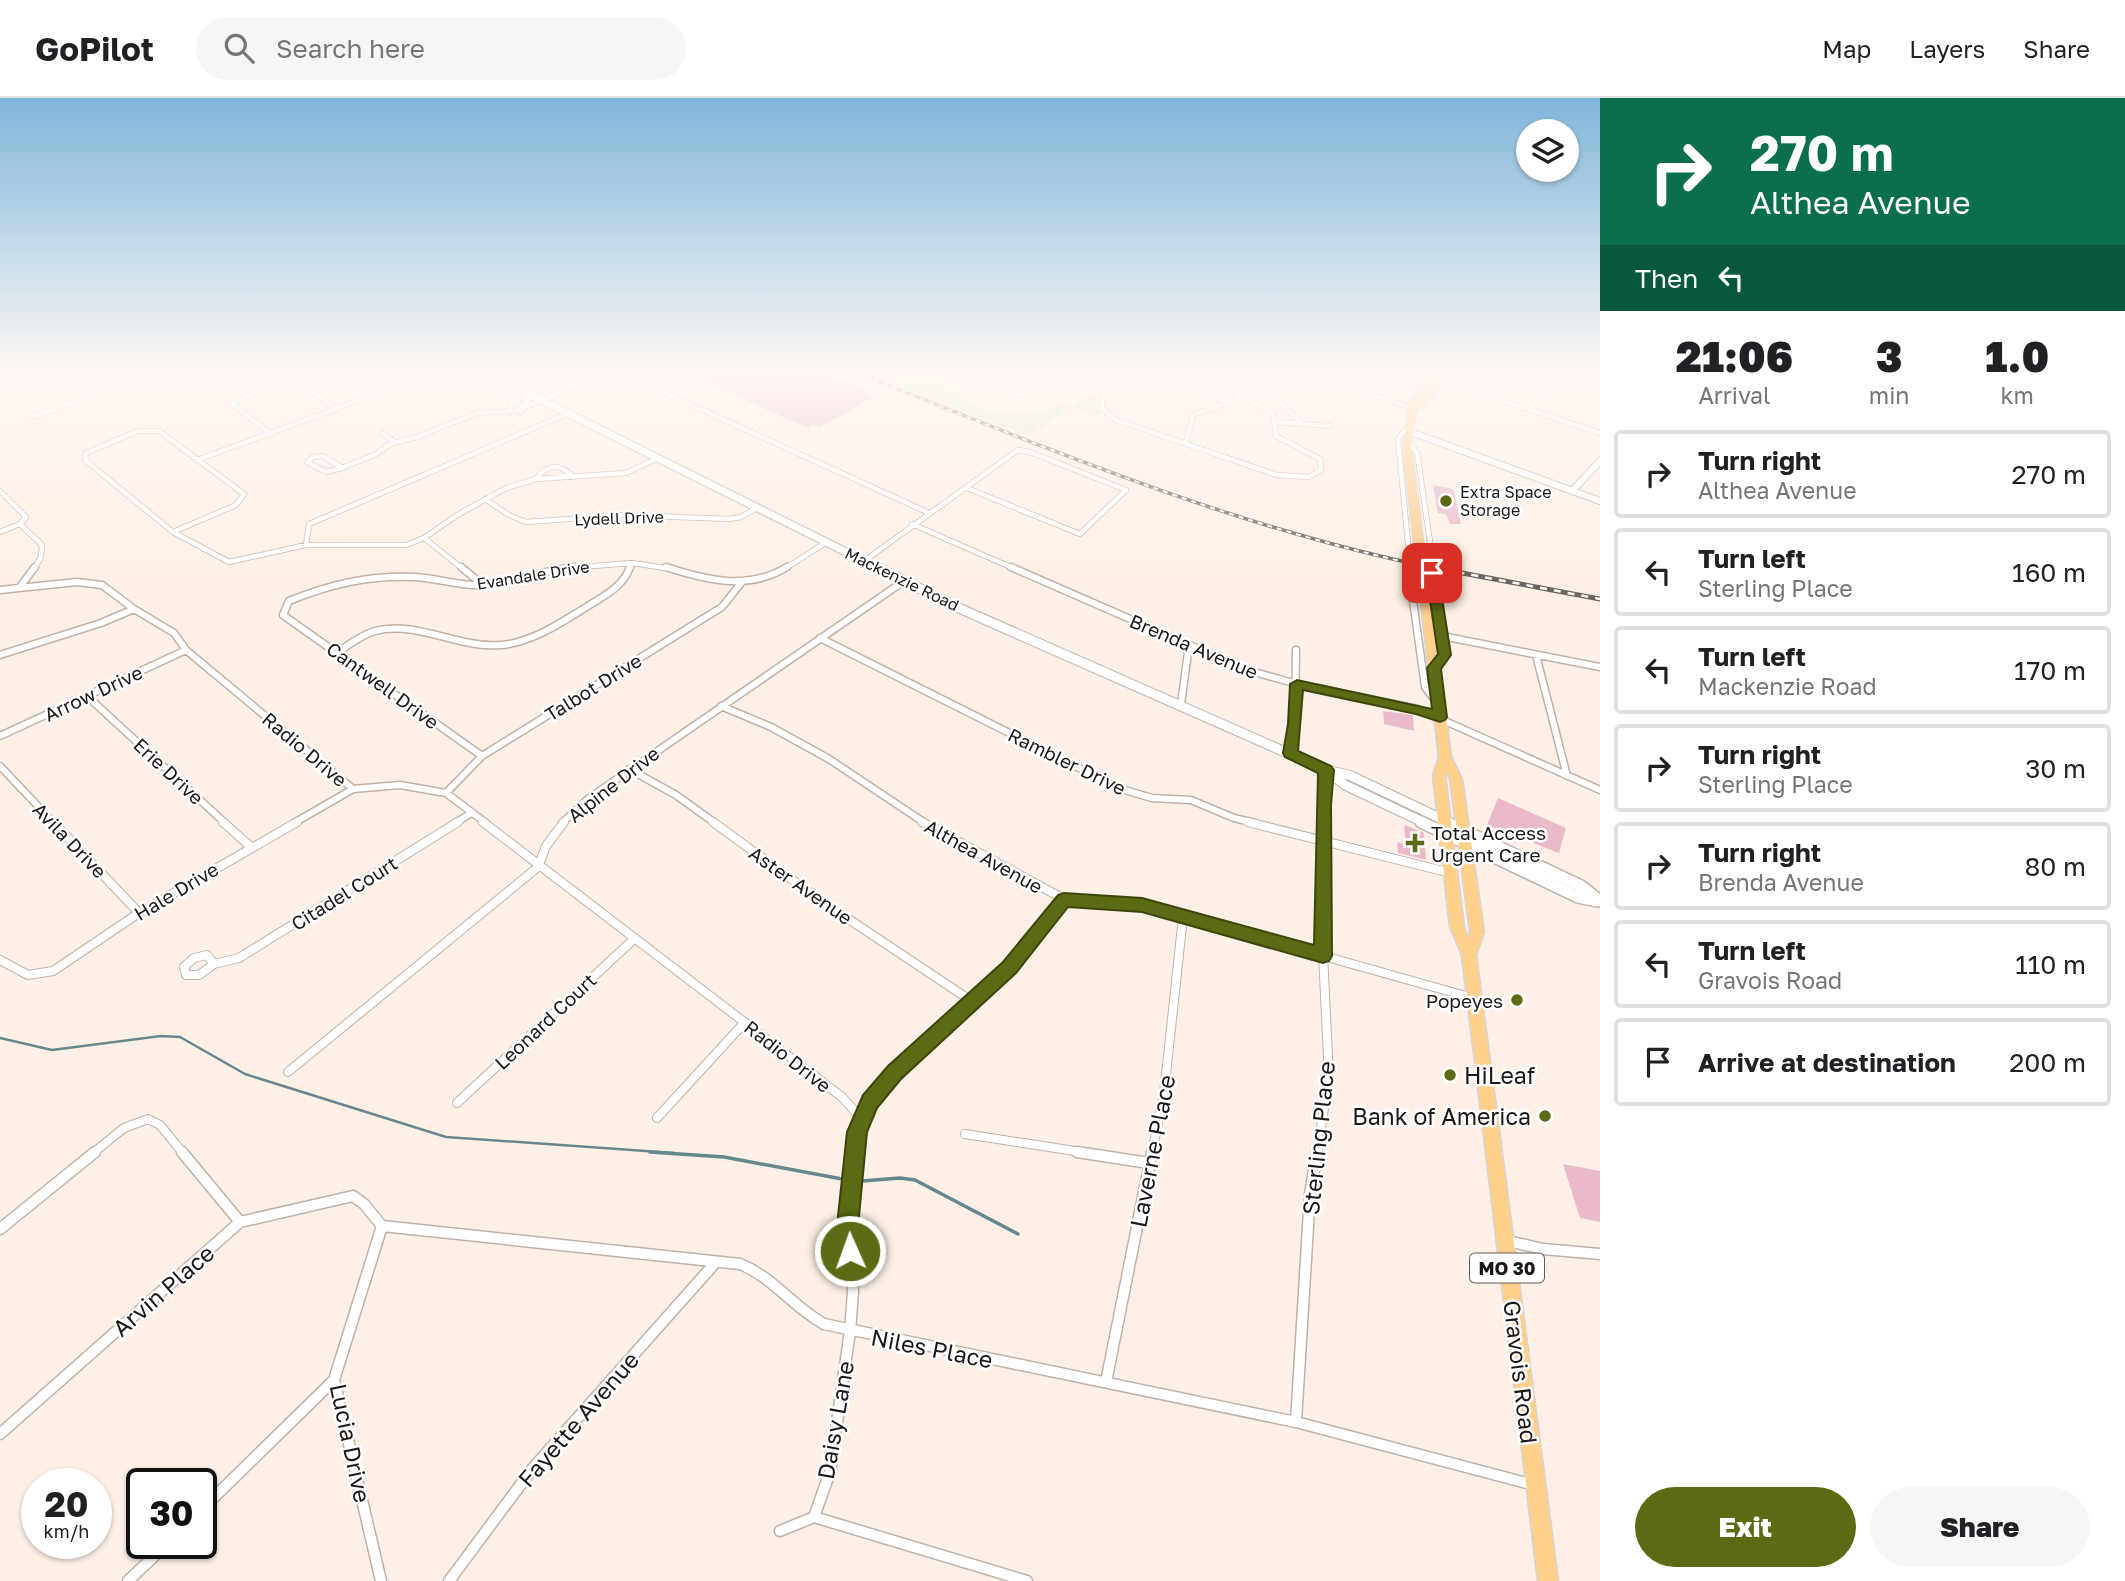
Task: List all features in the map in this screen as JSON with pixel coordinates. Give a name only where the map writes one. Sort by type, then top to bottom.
[{"type":"main road","name":"Mackenzie Road","points":[[625,441],[904,581],[1082,664],[1181,704],[1290,753],[1326,770],[1345,785],[1464,836],[1578,897],[1600,901]]},
{"type":"main road","name":"Gravois Road","points":[[1407,442],[1445,757],[1456,779],[1477,932],[1469,955]]},
{"type":"main road","name":"Gravois Road","points":[[1445,757],[1439,775],[1457,927],[1469,955],[1548,1581]]},
{"type":"street","points":[[110,441],[86,453],[85,460],[173,532],[229,562],[306,545],[349,543],[400,546],[424,538],[506,488],[536,479],[626,473],[658,458]]},
{"type":"street","points":[[172,441],[244,494],[236,505],[173,532]]},
{"type":"street","points":[[197,460],[250,441]]},
{"type":"street","points":[[342,468],[323,456],[307,460],[321,471],[342,468],[398,441]]},
{"type":"street","points":[[306,545],[309,524],[503,441]]},
{"type":"street","points":[[771,441],[927,512]]},
{"type":"street","points":[[1186,442],[1277,475],[1309,477],[1321,470],[1320,459],[1286,441]]},
{"type":"street","name":"Gravois Road","points":[[1399,441],[1409,554],[1429,560],[1432,558],[1417,452],[1407,442]]},
{"type":"street","points":[[1436,441],[1600,501]]},
{"type":"street","points":[[864,561],[927,512],[967,488],[1018,450],[1030,452],[1126,490],[1080,534],[967,488]]},
{"type":"street","points":[[1572,491],[1600,461]]},
{"type":"street","points":[[536,479],[542,470],[556,466],[568,469],[573,477]]},
{"type":"street","points":[[0,491],[26,517],[20,524],[0,532]]},
{"type":"street","name":"Lydell Drive","points":[[485,499],[509,515],[533,523],[626,515],[729,519],[741,517],[758,508]]},
{"type":"street","points":[[19,588],[42,556],[43,550],[42,545],[20,524]]},
{"type":"street","name":"Brenda Avenue","points":[[912,524],[1247,670],[1297,684],[1439,711],[1600,790]]},
{"type":"street","points":[[424,538],[484,585]]},
{"type":"street","name":"Evandale Drive","points":[[284,615],[289,601],[328,585],[414,577],[484,585],[553,569],[632,564],[665,567],[703,579],[741,583],[776,574],[827,542]]},
{"type":"street","points":[[338,652],[360,638],[380,630],[482,644],[507,644],[547,629],[618,587],[627,578],[632,564]]},
{"type":"street","name":"Gravois Road","points":[[1434,668],[1444,655],[1434,575],[1413,569],[1409,572],[1424,687],[1439,711]]},
{"type":"street","name":"Alpine Drive","points":[[288,1072],[538,867],[543,847],[553,833],[588,799],[904,581]]},
{"type":"street","name":"Radio Drive","points":[[0,590],[77,582],[102,585],[134,609],[174,633],[186,650],[353,789],[391,784],[423,787],[446,793],[538,867],[842,1097],[861,1118]]},
{"type":"street","name":"Talbot Drive","points":[[446,793],[482,756],[722,607],[741,583]]},
{"type":"street","points":[[0,654],[87,630],[134,609]]},
{"type":"street","name":"Cantwell Drive","points":[[284,615],[482,756]]},
{"type":"street","points":[[1442,636],[1600,667]]},
{"type":"street","name":"Rambler Drive","points":[[820,638],[1121,789],[1152,798],[1191,800],[1234,818],[1451,873]]},
{"type":"street","points":[[1181,704],[1189,645]]},
{"type":"street","name":"Arrow Drive","points":[[0,736],[186,650]]},
{"type":"street","points":[[1290,753],[1295,724],[1296,650]]},
{"type":"street","points":[[1536,655],[1567,776]]},
{"type":"street","name":"Erie Drive","points":[[87,696],[251,847]]},
{"type":"street","name":"Althea Avenue","points":[[721,706],[771,727],[829,760],[917,819],[1064,900],[1142,905],[1474,998]]},
{"type":"street","name":"Avila Drive","points":[[0,766],[139,913]]},
{"type":"street","name":"Aster Avenue","points":[[629,769],[676,795],[823,902],[972,1002]]},
{"type":"street","name":"Sterling Place","points":[[1296,1422],[1310,1194],[1329,1076],[1323,956],[1326,770]]},
{"type":"street","name":"Hale Drive","points":[[0,960],[28,975],[42,975],[53,971],[139,913],[353,789]]},
{"type":"street","name":"Citadel Court","points":[[214,964],[239,958],[470,814]]},
{"type":"street","name":"Daisy Lane","points":[[814,1517],[830,1472],[850,1331],[853,1292],[849,1216],[857,1132],[861,1118],[870,1101],[895,1073],[1010,967],[1064,900]]},
{"type":"street","name":"Laverne Place","points":[[1106,1382],[1167,1073],[1183,917]]},
{"type":"street","name":"Leonard Court","points":[[457,1103],[634,939]]},
{"type":"street","points":[[657,1118],[745,1022]]},
{"type":"street","points":[[0,1230],[124,1128],[148,1119],[160,1125],[240,1222]]},
{"type":"street","points":[[965,1134],[1149,1163]]},
{"type":"street","name":"Arvin Place","points":[[0,1434],[240,1222],[353,1196],[364,1204],[382,1226]]},
{"type":"street","name":"Niles Place","points":[[382,1226],[754,1267],[807,1317],[850,1331],[1296,1422],[1536,1486]]},
{"type":"street","name":"Lucia Drive","points":[[382,1226],[334,1380],[382,1581]]},
{"type":"street","points":[[1504,1240],[1558,1251],[1600,1254]]},
{"type":"street","name":"Fayette Avenue","points":[[449,1581],[533,1468],[716,1262]]},
{"type":"street","points":[[217,1494],[334,1380]]},
{"type":"street","points":[[780,1531],[814,1517],[1027,1581]]},
{"type":"street","points":[[128,1581],[151,1559]]},
{"type":"building","name":"Extra Space Storage","points":[[1433,485],[1453,489],[1461,524],[1450,524],[1446,514],[1438,513]]},
{"type":"building","points":[[1383,711],[1413,715],[1414,731],[1384,724]]},
{"type":"building","points":[[1498,798],[1566,828],[1559,853],[1487,825]]},
{"type":"building","name":"Total Access Urgent Care","points":[[1404,825],[1424,833],[1426,860],[1398,853],[1397,842],[1406,844]]},
{"type":"building","points":[[1563,1164],[1600,1171],[1600,1222],[1580,1218]]},
{"type":"waterway","points":[[0,1038],[52,1050],[161,1036],[180,1037],[245,1074],[446,1137],[674,1153]]},
{"type":"waterway","points":[[650,1152],[724,1157],[842,1179]]},
{"type":"waterway","points":[[862,1181],[900,1178],[915,1180],[1018,1234]]},
{"type":"railway","points":[[1030,441],[1143,484],[1289,532],[1431,567]]},
{"type":"railway","points":[[1431,567],[1600,599]]},
{"type":"railway","points":[[1431,567],[1439,569]]},
{"type":"place","name":"Extra Space Storage","points":[[1446,501]]},
{"type":"place","name":"Total Access Urgent Care","points":[[1415,843]]},
{"type":"place","name":"Popeyes","points":[[1517,1000]]},
{"type":"place","name":"HiLeaf","points":[[1450,1075]]},
{"type":"place","name":"Bank of America","points":[[1545,1116]]},
{"type":"route","points":[[850,1251],[849,1216],[857,1132],[870,1101],[895,1073],[1010,967],[1064,900],[1142,905],[1323,956],[1323,805],[1326,770],[1290,753],[1297,684],[1418,709],[1440,717],[1434,668],[1444,655],[1432,573]]}]
